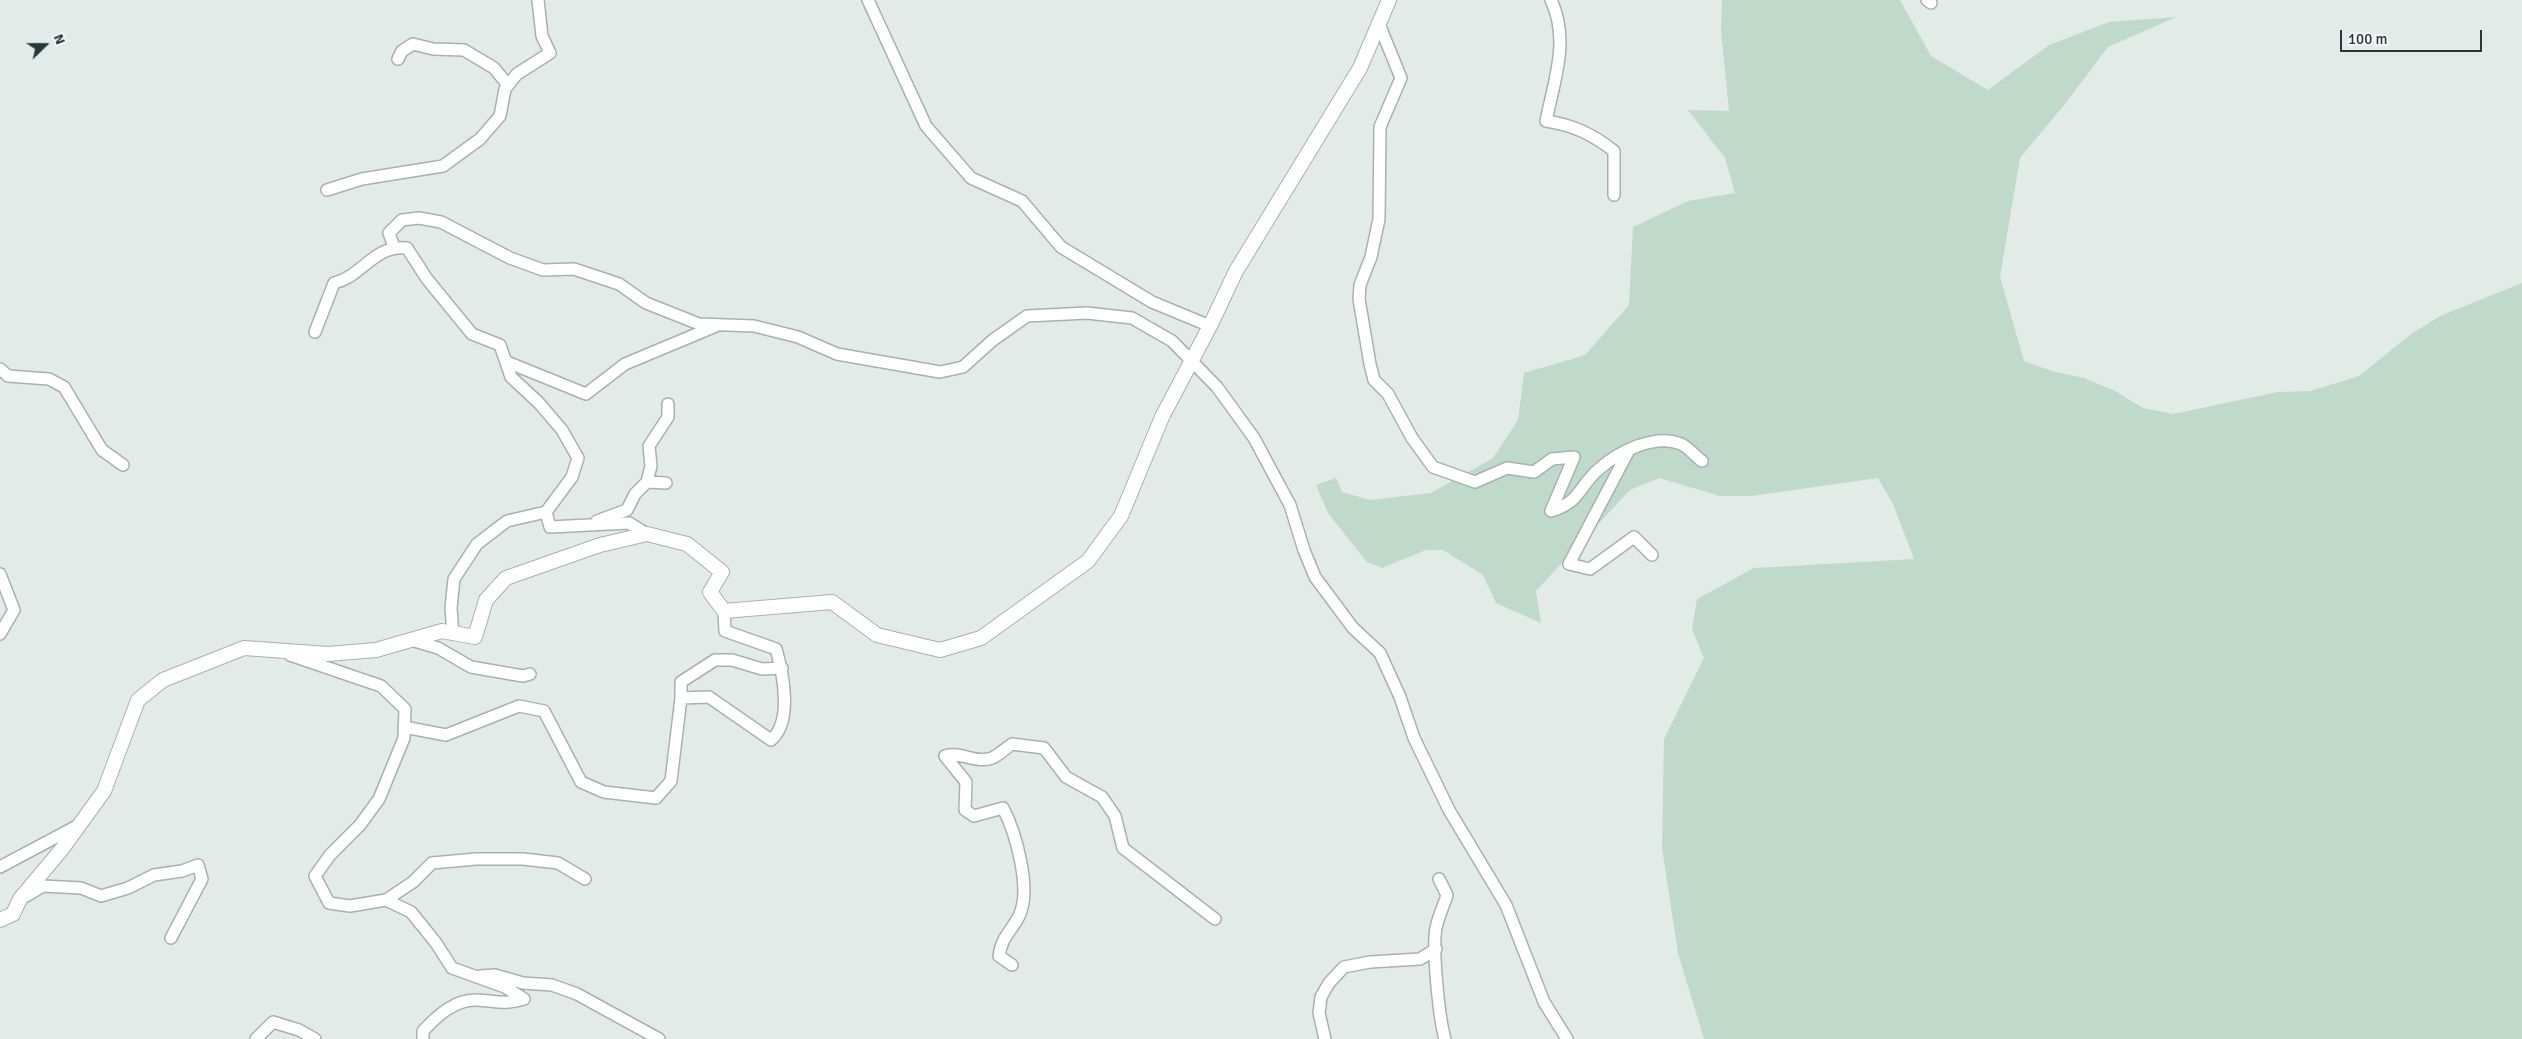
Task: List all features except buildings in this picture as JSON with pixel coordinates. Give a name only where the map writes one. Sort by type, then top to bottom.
[{"type":"street","points":[[327,190],[362,179],[443,166],[480,139],[500,116],[505,89],[508,85],[517,74],[550,53],[542,36],[538,0]]},
{"type":"street","points":[[868,0],[926,126],[972,178],[1022,201],[1061,247],[1152,302],[1210,326]]},
{"type":"street","points":[[724,611],[832,602],[877,635],[940,650],[981,638],[1088,561],[1121,516],[1162,418],[1210,326],[1236,271],[1360,68],[1390,0]]},
{"type":"street","points":[[1551,0],[1558,28],[1561,58],[1546,122],[1566,124],[1593,135],[1614,151],[1614,195]]},
{"type":"street","points":[[1379,24],[1401,78],[1380,128],[1379,219],[1371,257],[1360,285],[1359,300],[1374,380],[1388,394],[1412,438],[1433,466],[1455,476],[1475,482],[1507,468],[1534,472],[1552,458],[1574,457],[1551,511],[1568,506],[1599,469],[1630,449],[1660,440],[1681,444],[1702,461]]},
{"type":"street","points":[[398,60],[402,51],[413,44],[433,49],[464,50],[494,68],[508,85]]},
{"type":"street","points":[[394,246],[389,233],[402,220],[419,218],[441,222],[510,258],[543,270],[574,269],[619,284],[646,304],[699,324],[754,326],[798,337],[837,354],[940,372],[963,367],[993,340],[1027,316],[1087,313],[1132,318],[1172,341],[1217,387],[1234,410],[1274,472],[1290,505],[1315,578],[1353,628],[1380,653],[1400,698],[1414,738],[1449,810],[1506,905],[1544,1002],[1567,1039]]},
{"type":"street","points":[[315,332],[334,283],[345,280],[369,260],[394,246],[407,248],[427,279],[467,329],[472,334],[500,345],[511,377],[539,403],[562,430],[578,458],[572,477],[546,512],[507,521],[477,544],[454,579],[451,608],[454,634]]},
{"type":"street","points":[[507,362],[586,394],[625,364],[718,325]]},
{"type":"street","points":[[0,369],[8,376],[49,379],[64,387],[102,450],[123,464]]},
{"type":"street","points":[[581,526],[626,510],[635,494],[647,482],[651,466],[649,446],[668,417],[668,404]]},
{"type":"street","points":[[1630,449],[1569,564],[1590,569],[1634,537],[1652,555]]},
{"type":"street","points":[[647,482],[666,483]]},
{"type":"street","points":[[546,512],[550,527],[630,523],[648,534],[688,544],[722,572],[710,592],[724,611],[725,631],[776,649],[782,668],[786,704],[776,736],[771,740],[708,697],[681,698]]},
{"type":"street","points":[[0,920],[13,914],[20,899],[62,849],[104,791],[138,700],[163,680],[244,648],[328,654],[376,650],[442,631],[475,637],[486,600],[506,578],[600,544],[648,534]]},
{"type":"street","points":[[0,574],[14,610],[0,634]]},
{"type":"street","points":[[410,640],[438,648],[471,667],[523,676],[530,674]]},
{"type":"street","points":[[276,650],[381,686],[405,709],[404,738],[379,799],[360,825],[330,855],[315,876],[329,903],[350,906],[386,900],[412,882],[432,863],[476,859],[532,860],[558,863],[585,878]]},
{"type":"street","points":[[404,727],[446,735],[519,706],[544,711],[580,782],[604,792],[656,798],[671,780],[681,698],[681,682],[715,660],[732,660],[762,669],[782,668]]},
{"type":"street","points":[[1012,965],[999,956],[1001,942],[1019,916],[1024,900],[1023,880],[1013,827],[1003,808],[974,816],[965,810],[966,782],[945,756],[954,753],[978,760],[992,758],[1012,744],[1044,748],[1066,777],[1102,796],[1115,816],[1124,848],[1215,920]]},
{"type":"street","points":[[0,867],[77,826]]},
{"type":"street","points":[[20,899],[43,886],[81,888],[101,896],[128,888],[154,875],[182,871],[198,865],[202,879],[171,938]]},
{"type":"street","points":[[1439,879],[1447,894],[1436,928],[1440,1024],[1445,1039]]},
{"type":"street","points":[[386,900],[411,912],[436,943],[452,968],[505,987],[524,999],[508,1004],[475,1000],[443,1010],[423,1031],[423,1039]]},
{"type":"street","points":[[1325,1039],[1319,1013],[1321,997],[1344,967],[1370,962],[1420,959],[1436,949]]},
{"type":"street","points":[[471,976],[495,975],[523,983],[552,985],[577,994],[659,1039]]},
{"type":"street","points":[[256,1039],[273,1022],[298,1030],[315,1039]]},
{"type":"green space","points":[[1722,0],[1900,0],[1931,56],[1988,90],[2049,45],[2109,22],[2176,17],[2108,47],[2065,104],[2020,158],[2000,277],[2024,361],[2052,371],[2084,378],[2115,391],[2143,408],[2173,414],[2278,392],[2310,391],[2359,376],[2411,334],[2440,316],[2522,283],[2522,1039],[1704,1039],[1678,953],[1662,848],[1664,739],[1704,658],[1692,629],[1697,599],[1754,568],[1914,559],[1893,504],[1878,478],[1752,496],[1720,496],[1659,478],[1630,490],[1536,591],[1541,623],[1496,603],[1483,575],[1443,550],[1426,550],[1382,568],[1367,562],[1328,513],[1316,485],[1336,478],[1342,492],[1370,500],[1431,493],[1493,458],[1518,420],[1524,373],[1585,355],[1629,305],[1633,227],[1688,201],[1735,193],[1725,158],[1688,110],[1729,111],[1721,31]]}]
